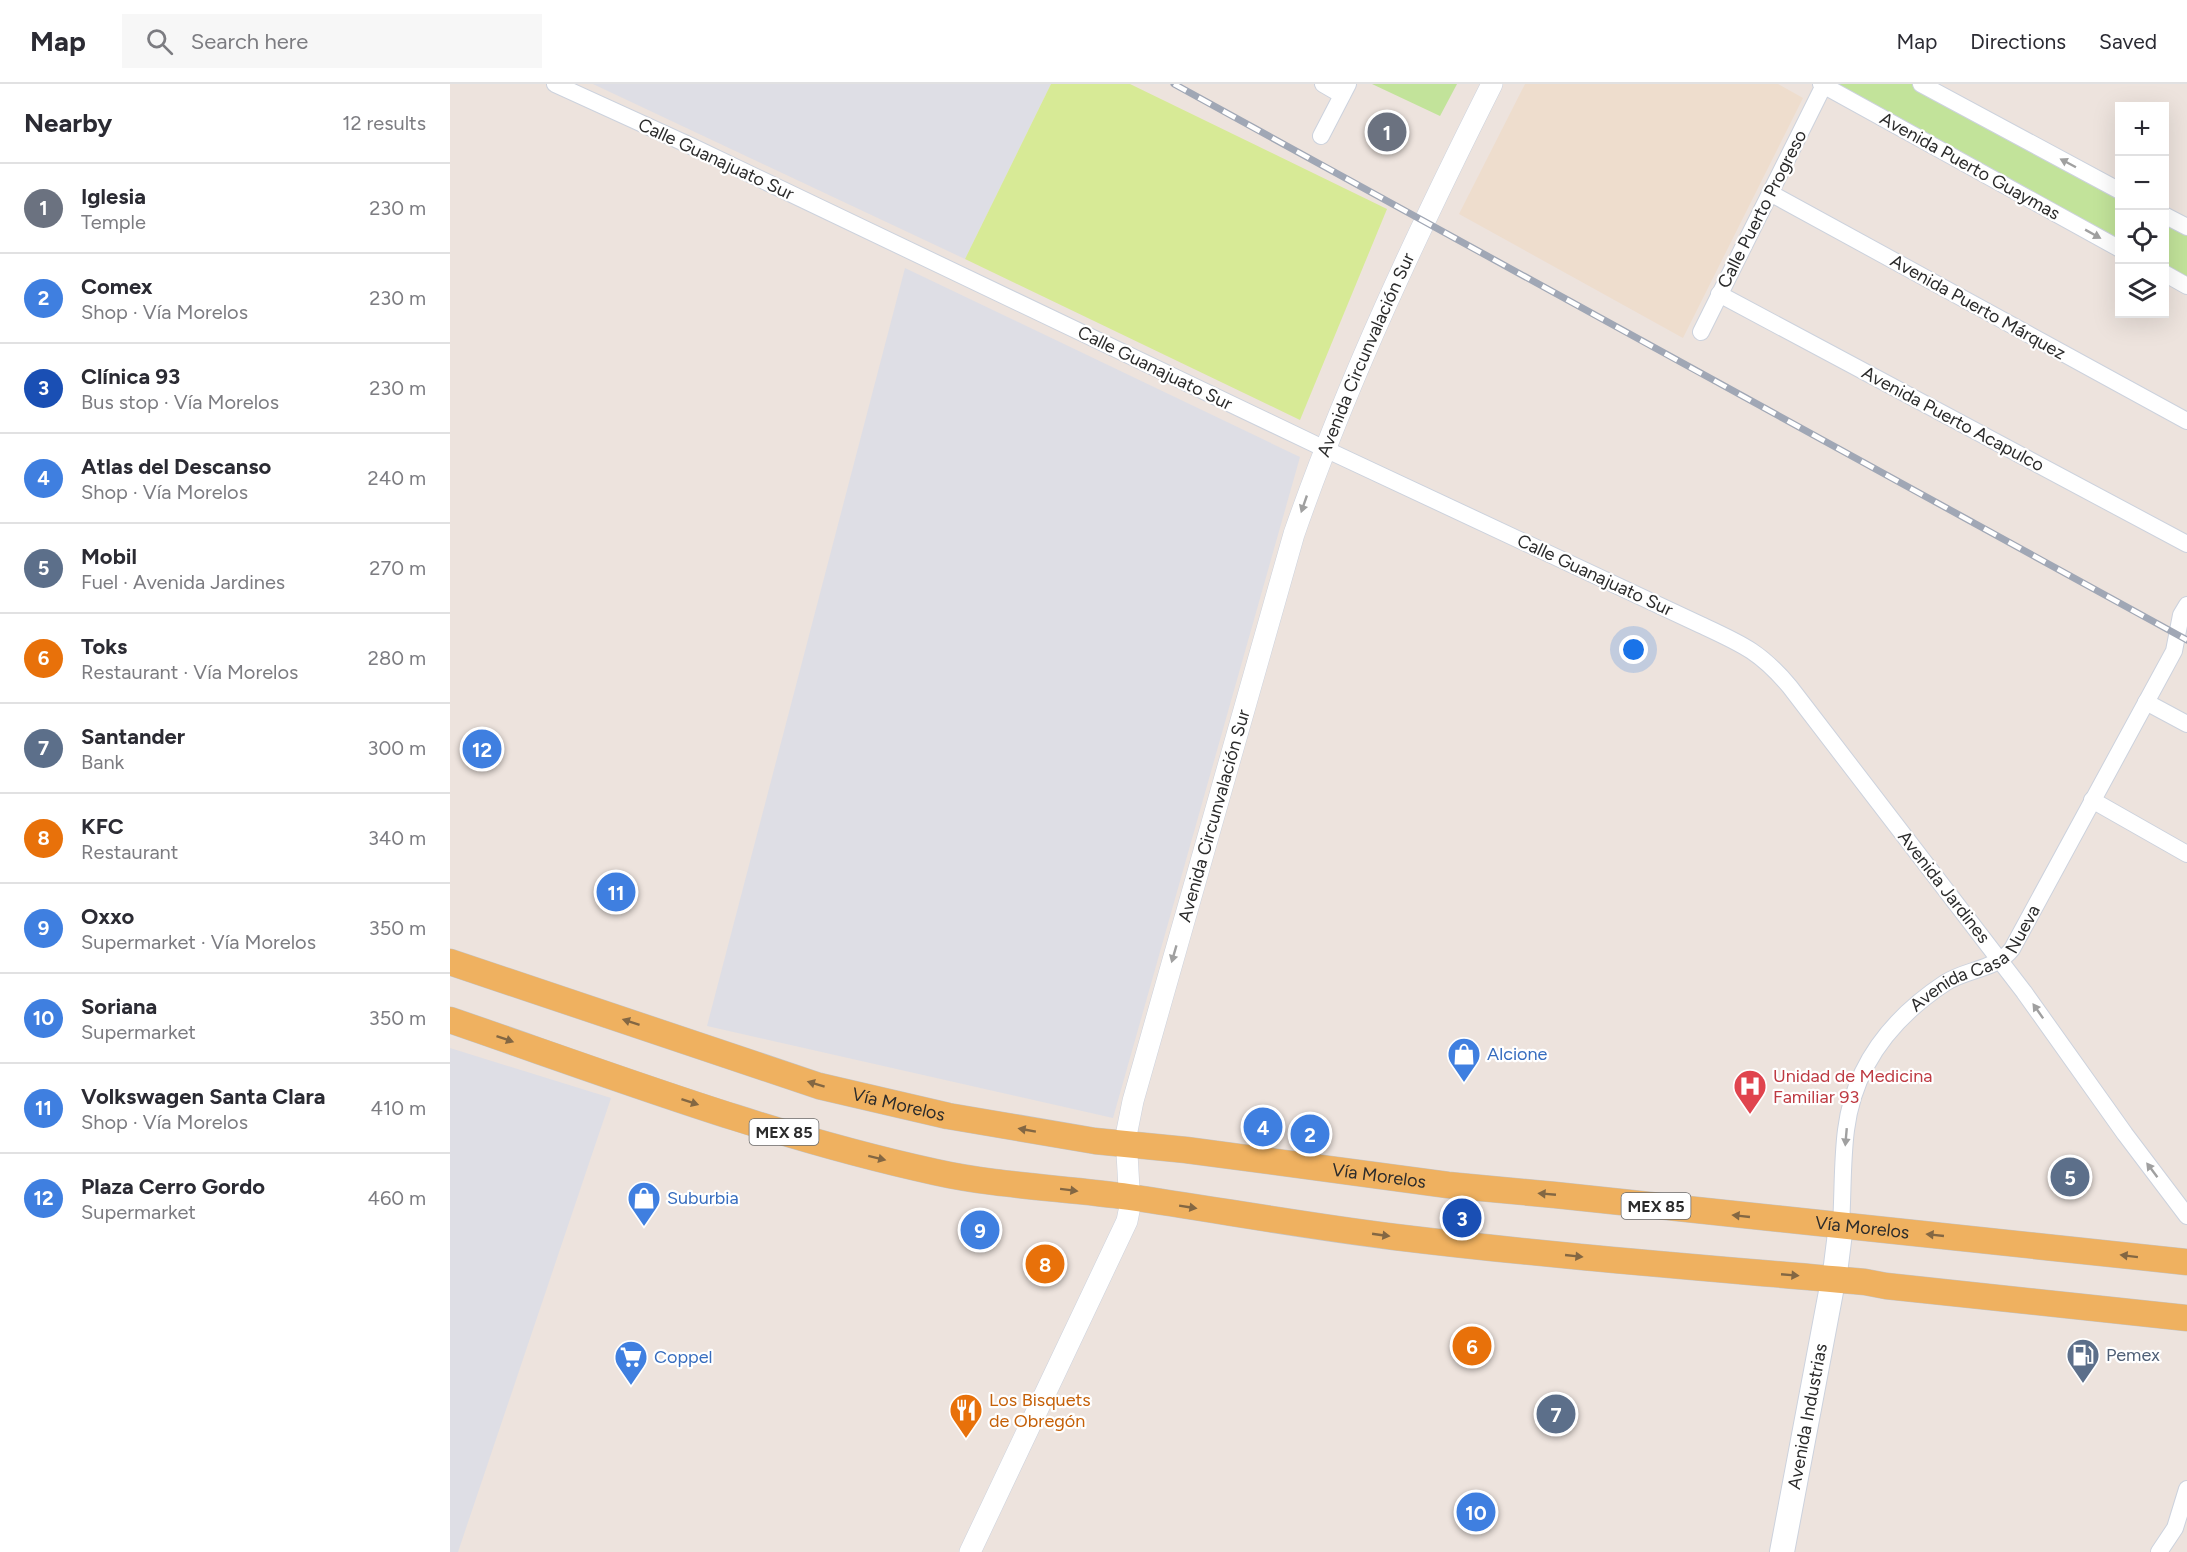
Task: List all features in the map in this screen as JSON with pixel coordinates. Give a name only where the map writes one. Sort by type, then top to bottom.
[{"type":"main road","name":"Vía Morelos","points":[[450,962],[819,1086],[948,1116],[1095,1141],[1186,1150],[1448,1185],[2187,1262]]},
{"type":"main road","name":"MEX 85","points":[[450,1020],[693,1104],[855,1152],[939,1173],[1130,1197],[1300,1225],[1393,1237],[1656,1265],[1833,1279],[2187,1318]]},
{"type":"main road","name":"Avenida Casa Nueva","points":[[1833,1279],[1841,1225]]},
{"type":"main road","name":"Avenida Industrias","points":[[1782,1552],[1833,1279]]},
{"type":"street","name":"Calle Guanajuato Sur","points":[[555,84],[691,146],[1755,652]]},
{"type":"street","points":[[1321,136],[1345,89],[1323,84]]},
{"type":"street","name":"Avenida Circunvalación Sur","points":[[970,1552],[1127,1221],[1130,1197],[1126,1144],[1132,1101],[1291,545],[1324,449],[1395,282],[1492,84]]},
{"type":"street","points":[[1921,84],[2115,188]]},
{"type":"street","name":"Calle Puerto Progreso","points":[[1701,332],[1822,85]]},
{"type":"street","name":"Avenida Puerto Guaymas","points":[[1822,85],[2115,246]]},
{"type":"street","name":"Avenida Puerto Márquez","points":[[1770,193],[2187,421]]},
{"type":"street","points":[[2169,218],[2187,227]]},
{"type":"street","points":[[2169,276],[2187,286]]},
{"type":"street","name":"Avenida Puerto Acapulco","points":[[1719,294],[2187,544]]},
{"type":"street","name":"Avenida Casa Nueva","points":[[1841,1225],[1846,1130],[1854,1092],[1871,1054],[1881,1040],[1915,1006],[1958,976],[2001,961],[2012,949],[2146,702],[2180,646],[2185,612]]},
{"type":"street","name":"Avenida Jardines","points":[[1755,652],[1790,687],[2001,961],[2187,1216]]},
{"type":"street","points":[[2146,702],[2187,724]]},
{"type":"street","points":[[2092,800],[2187,854]]},
{"type":"street","points":[[2159,1552],[2175,1528],[2187,1488]]},
{"type":"shaded area","points":[[593,84],[1051,84],[965,259]]},
{"type":"shaded area","points":[[1525,84],[1778,84],[1803,98],[1683,338],[1459,214]]},
{"type":"shaded area","points":[[905,268],[1300,457],[1113,1118],[707,1026]]},
{"type":"shaded area","points":[[450,1048],[611,1098],[458,1552],[450,1552]]},
{"type":"green space","points":[[1051,84],[1130,84],[1387,209],[1300,420],[965,259]]},
{"type":"green space","points":[[1372,84],[1457,84],[1440,116]]},
{"type":"green space","points":[[1835,84],[1914,84],[2115,194],[2115,239]]},
{"type":"green space","points":[[2169,223],[2187,233],[2187,278],[2169,268]]},
{"type":"railway","points":[[1174,84],[2187,640]]},
{"type":"place","name":"Iglesia","points":[[1387,132]]},
{"type":"place","name":"Plaza Cerro Gordo","points":[[482,749]]},
{"type":"place","name":"Volkswagen Santa Clara","points":[[616,892]]},
{"type":"place","name":"Alcione","points":[[1464,1083]]},
{"type":"place","name":"Unidad de Medicina Familiar 93","points":[[1750,1115]]},
{"type":"place","name":"Atlas del Descanso","points":[[1263,1127]]},
{"type":"place","name":"Comex","points":[[1310,1134]]},
{"type":"place","name":"Mobil","points":[[2070,1177]]},
{"type":"place","name":"Clínica 93","points":[[1462,1218]]},
{"type":"place","name":"Suburbia","points":[[644,1227]]},
{"type":"place","name":"Oxxo","points":[[980,1230]]},
{"type":"place","name":"KFC","points":[[1045,1264]]},
{"type":"place","name":"Toks","points":[[1472,1346]]},
{"type":"place","name":"Pemex","points":[[2083,1384]]},
{"type":"place","name":"Coppel","points":[[631,1386]]},
{"type":"place","name":"Santander","points":[[1556,1414]]},
{"type":"place","name":"Los Bisquets de Obregón","points":[[966,1439]]},
{"type":"place","name":"Soriana","points":[[1476,1512]]}]
